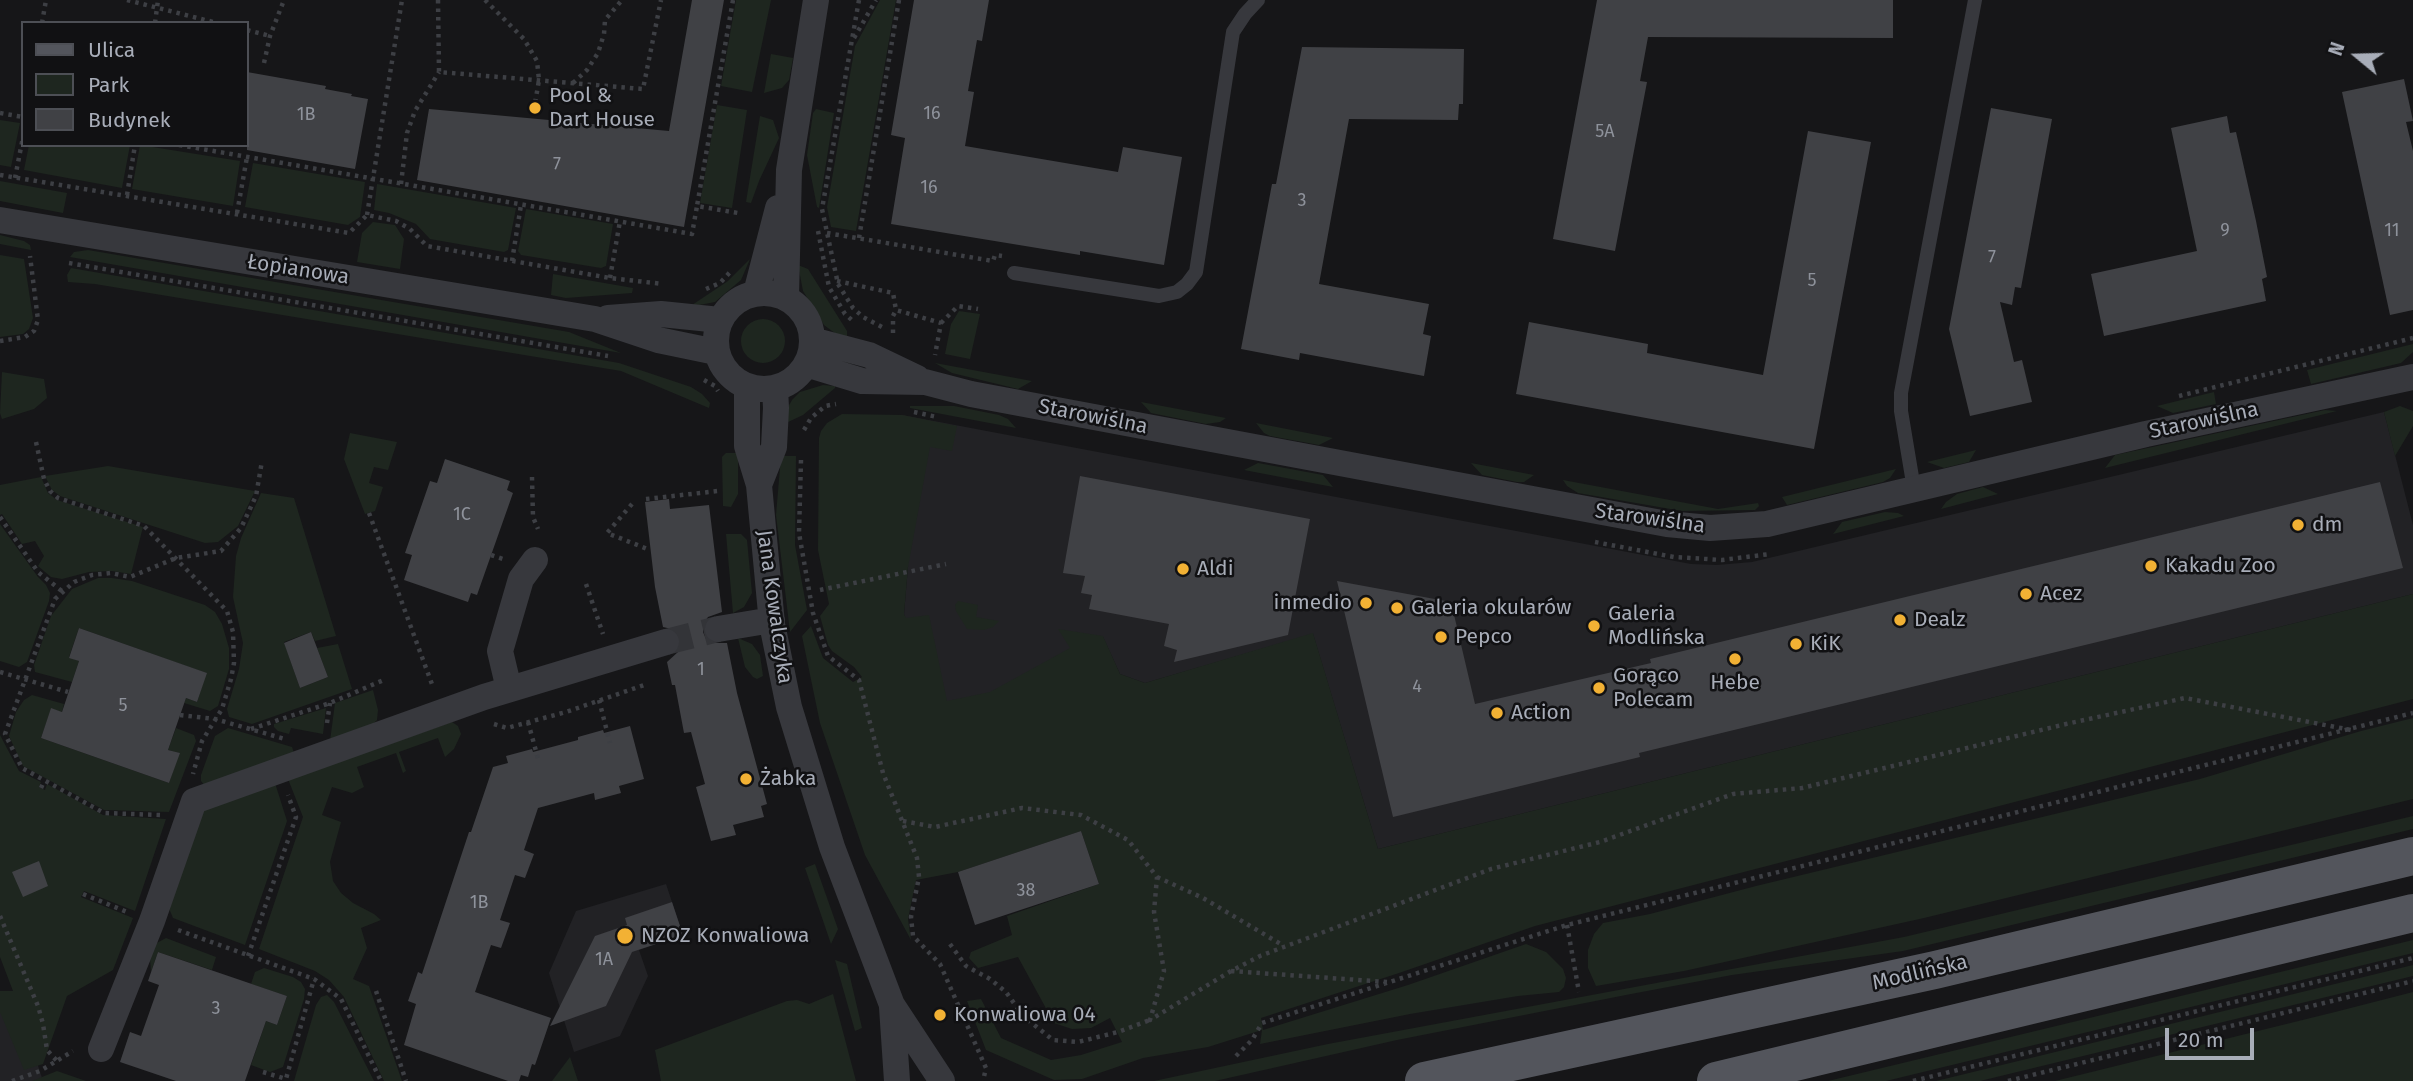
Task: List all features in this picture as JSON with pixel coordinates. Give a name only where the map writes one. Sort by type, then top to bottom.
[{"type":"main road","name":"Modlińska","points":[[1424,1081],[1935,971],[2413,856]]},
{"type":"main road","points":[[1716,1081],[2413,912]]},
{"type":"street","points":[[756,293],[789,170],[816,0]]},
{"type":"street","points":[[786,298],[789,170]]},
{"type":"street","name":"Łopianowa","points":[[0,220],[595,319],[658,340],[716,352]]},
{"type":"street","points":[[756,293],[772,293],[786,298],[800,309],[809,323],[809,352],[798,375],[788,383],[761,390],[747,387],[733,379],[716,352],[720,320],[729,307],[741,298],[756,293]]},
{"type":"street","name":"Łopianowa","points":[[595,319],[661,314],[720,320]]},
{"type":"street","name":"Starowiślna","points":[[809,352],[851,350],[869,355],[925,382],[971,394],[1688,527],[1767,524],[2146,434],[2413,377]]},
{"type":"street","name":"Starowiślna","points":[[809,352],[845,376],[862,381],[925,382]]},
{"type":"street","name":"Jana Kowalczyka","points":[[747,387],[747,446],[759,485],[772,620],[789,707],[832,847],[892,1005],[942,1081]]},
{"type":"street","name":"Jana Kowalczyka","points":[[759,485],[774,447],[775,388]]},
{"type":"street","points":[[509,689],[500,651],[521,579],[535,560]]},
{"type":"street","points":[[718,629],[772,620]]},
{"type":"street","points":[[102,1049],[192,809],[278,770],[442,711],[666,642]]},
{"type":"street","name":"Jana Kowalczyka","points":[[892,1005],[897,1081]]},
{"type":"lane","points":[[1014,273],[1159,296],[1177,292],[1187,284],[1196,272],[1233,32],[1258,0]]},
{"type":"lane","points":[[1914,489],[1901,411],[1901,393],[1975,0]]},
{"type":"path","points":[[43,21],[46,0]]},
{"type":"path","points":[[127,0],[209,21]]},
{"type":"path","points":[[155,21],[158,0]]},
{"type":"path","points":[[264,63],[270,36],[284,0]]},
{"type":"path","points":[[0,175],[349,233],[367,215],[402,0]]},
{"type":"path","points":[[401,184],[407,133],[415,111],[439,72],[438,0]]},
{"type":"path","points":[[485,0],[524,39],[537,61],[539,80],[533,115]]},
{"type":"path","points":[[572,84],[587,70],[598,53],[605,20],[622,0]]},
{"type":"path","points":[[439,72],[643,89],[661,0]]},
{"type":"path","points":[[189,147],[692,234],[733,0]]},
{"type":"path","points":[[859,0],[822,209],[837,281],[853,308],[863,317],[903,338]]},
{"type":"path","points":[[852,42],[876,0]]},
{"type":"path","points":[[859,238],[899,0]]},
{"type":"path","points":[[248,30],[270,36]]},
{"type":"path","points":[[0,113],[21,117]]},
{"type":"path","points":[[15,178],[21,147]]},
{"type":"path","points":[[127,195],[135,147]]},
{"type":"path","points":[[237,213],[247,158]]},
{"type":"path","points":[[512,261],[521,205]]},
{"type":"path","points":[[697,206],[738,213]]},
{"type":"path","points":[[367,215],[396,221],[410,229],[427,246],[610,278],[664,284]]},
{"type":"path","points":[[610,278],[620,221]]},
{"type":"path","points":[[827,233],[993,261],[995,255],[1008,257]]},
{"type":"path","points":[[0,341],[25,337],[34,331],[38,320],[34,257],[20,254]]},
{"type":"path","points":[[63,262],[620,359]]},
{"type":"path","points":[[823,263],[829,287],[838,303],[845,314],[858,325],[851,350]]},
{"type":"path","points":[[699,292],[720,283],[734,267]]},
{"type":"path","points":[[837,281],[893,293],[896,310],[892,316],[893,333]]},
{"type":"path","points":[[935,355],[941,323],[958,306],[978,309]]},
{"type":"path","points":[[896,310],[941,323]]},
{"type":"path","points":[[2167,398],[2413,338]]},
{"type":"path","points":[[924,349],[942,358]]},
{"type":"path","points":[[698,376],[715,386],[721,396]]},
{"type":"path","points":[[803,439],[804,430],[811,418],[825,406],[838,404],[845,376]]},
{"type":"path","points":[[905,411],[943,418]]},
{"type":"path","points":[[36,442],[44,479],[50,491],[58,498],[144,526],[176,558],[228,611],[233,632],[234,663],[222,709],[202,741],[190,784],[192,809],[104,813],[22,768],[5,734],[55,599],[74,582],[92,575],[111,573],[130,578],[176,558],[220,551],[241,528],[256,496],[262,461]]},
{"type":"path","points":[[801,448],[799,533],[813,613],[828,656],[859,680],[883,773],[917,858],[919,877],[911,917],[913,936],[940,964],[985,1068],[983,1081]]},
{"type":"path","points":[[532,477],[533,517],[538,529]]},
{"type":"path","points":[[646,499],[718,491]]},
{"type":"path","points":[[632,504],[607,533],[650,550]]},
{"type":"path","points":[[369,513],[442,711]]},
{"type":"path","points":[[0,517],[38,572],[63,592]]},
{"type":"path","points":[[1593,542],[1674,557],[1722,560],[1775,553]]},
{"type":"path","points":[[820,590],[946,565]]},
{"type":"path","points":[[586,584],[611,659]]},
{"type":"path","points":[[0,672],[68,692]]},
{"type":"path","points":[[250,729],[330,703],[386,680]]},
{"type":"path","points":[[486,722],[506,728],[647,684]]},
{"type":"path","points":[[950,944],[966,966],[1006,992],[1023,1016],[1053,1040],[1078,1042],[1118,1032],[1150,1020],[1231,971],[1285,947],[1491,869],[1600,842],[1733,794],[1802,788],[2185,698],[2351,730]]},
{"type":"path","points":[[598,700],[610,743]]},
{"type":"path","points":[[1236,1056],[1252,1040],[1262,1023],[1567,925],[2413,713]]},
{"type":"path","points":[[180,715],[215,719],[330,751]]},
{"type":"path","points":[[528,722],[538,762]]},
{"type":"path","points":[[248,956],[296,817],[278,770]]},
{"type":"path","points":[[41,788],[44,781]]},
{"type":"path","points":[[904,821],[935,827],[1022,808],[1082,816],[1128,839],[1157,877],[1203,898],[1285,947]]},
{"type":"path","points":[[1150,1020],[1164,971],[1154,912],[1157,877]]},
{"type":"path","points":[[83,894],[314,979],[341,999],[380,1081]]},
{"type":"path","points":[[0,916],[38,1006],[47,1050],[57,1061]]},
{"type":"path","points":[[1567,925],[1579,992]]},
{"type":"path","points":[[1913,1081],[2413,958]]},
{"type":"path","points":[[1231,971],[1391,983]]},
{"type":"path","points":[[286,1079],[314,979]]},
{"type":"path","points":[[2008,1081],[2413,981]]},
{"type":"path","points":[[376,991],[406,1081]]},
{"type":"path","points":[[12,1081],[40,1071],[74,1050],[102,1049]]},
{"type":"path","points":[[262,1072],[294,1081]]},
{"type":"shaded area","name":"Galeria Modlińska","points":[[2384,412],[2413,525],[2413,594],[1378,849],[1313,634],[1145,683],[1120,674],[1103,637],[928,733],[904,614],[908,566],[902,415],[1691,564],[1717,565],[1752,562]]},
{"type":"shaded area","points":[[666,884],[683,935],[639,950],[648,976],[620,1036],[574,1052],[549,973],[576,911]]},
{"type":"shaded area","points":[[0,991],[14,992],[43,1081],[0,1081]]},
{"type":"green space","points":[[736,0],[771,0],[752,92],[721,86]]},
{"type":"green space","points":[[880,0],[896,0],[856,231],[831,227],[827,207],[855,46]]},
{"type":"green space","points":[[771,54],[793,58],[789,80],[782,88],[764,93]]},
{"type":"green space","points":[[717,105],[747,110],[732,208],[700,203]]},
{"type":"green space","points":[[816,109],[834,113],[819,208],[807,155],[813,113]]},
{"type":"green space","points":[[760,116],[773,120],[779,138],[751,203],[746,202]]},
{"type":"green space","points":[[0,120],[20,123],[11,167],[0,165]]},
{"type":"green space","points":[[29,147],[130,147],[122,188],[24,170]]},
{"type":"green space","points":[[140,147],[240,161],[233,206],[132,189]]},
{"type":"green space","points":[[253,163],[365,182],[360,217],[348,225],[245,207]]},
{"type":"green space","points":[[0,181],[67,193],[63,213],[0,201]]},
{"type":"green space","points":[[377,184],[516,208],[508,250],[504,252],[430,239],[416,224],[374,210]]},
{"type":"green space","points":[[526,209],[613,224],[606,266],[601,268],[521,255],[518,251]]},
{"type":"green space","points":[[373,222],[395,225],[404,239],[400,269],[357,262],[362,233]]},
{"type":"green space","points":[[0,235],[24,241],[30,245],[31,250],[0,244]]},
{"type":"green space","points":[[88,250],[569,332],[621,353],[70,257],[74,252]]},
{"type":"green space","points":[[0,255],[24,259],[33,318],[29,329],[23,334],[0,337]]},
{"type":"green space","points":[[750,259],[741,280],[715,302],[689,307],[728,281]]},
{"type":"green space","points":[[798,265],[808,269],[847,331],[847,337],[836,334],[824,325],[803,291]]},
{"type":"green space","points":[[71,268],[619,363],[691,387],[710,403],[709,408],[621,371],[95,284],[68,282],[67,275]]},
{"type":"green space","points":[[553,274],[633,288],[632,293],[566,298],[551,295]]},
{"type":"green space","points":[[959,311],[980,314],[970,359],[945,354],[951,324]]},
{"type":"green space","points":[[763,319],[778,326],[785,341],[778,356],[763,363],[748,356],[741,341],[748,326]]},
{"type":"green space","points":[[2413,344],[2413,352],[2401,363],[2311,384],[2307,370]]},
{"type":"green space","points":[[935,363],[1032,381],[1018,389],[952,373]]},
{"type":"green space","points":[[2,372],[44,379],[47,398],[34,409],[2,419]]},
{"type":"green space","points":[[823,385],[835,388],[803,415],[786,423],[787,409],[792,400],[800,392]]},
{"type":"green space","points":[[2214,392],[2216,404],[2173,413],[2157,406]]},
{"type":"green space","points":[[1141,402],[1226,418],[1220,422],[1206,424],[1151,413]]},
{"type":"green space","points":[[954,406],[999,415],[1008,419],[1016,428],[910,408]]},
{"type":"green space","points":[[2400,406],[2413,411],[2413,426],[2395,456],[2384,412]]},
{"type":"green space","points":[[2325,410],[2337,411],[2105,468],[2115,455]]},
{"type":"green space","points":[[842,414],[902,415],[957,426],[952,451],[930,447],[908,567],[904,614],[906,618],[929,615],[947,701],[990,692],[1070,648],[1058,629],[1103,636],[1120,674],[1145,683],[1313,633],[1378,849],[2413,594],[2413,699],[1535,926],[1261,1018],[1263,1030],[1408,985],[1526,944],[1546,952],[1563,969],[1566,978],[1564,987],[1559,992],[1410,1014],[1260,1044],[1262,1030],[1208,1047],[1143,1058],[1082,1079],[1054,1080],[986,1050],[967,1001],[981,999],[1001,1038],[1051,1060],[1081,1055],[1122,1042],[1110,1018],[1091,1028],[1072,1029],[1054,1023],[1018,957],[978,968],[969,958],[971,952],[1012,935],[1007,916],[1099,884],[1081,831],[958,872],[916,880],[908,919],[911,940],[865,855],[820,723],[802,636],[811,626],[823,658],[853,682],[862,677],[854,667],[832,651],[820,616],[829,604],[818,550],[819,438],[827,423]]},
{"type":"green space","points":[[1256,423],[1333,438],[1319,445],[1270,436]]},
{"type":"green space","points":[[350,433],[397,442],[388,470],[374,467],[369,483],[383,487],[375,511],[365,514],[344,459]]},
{"type":"green space","points":[[1976,450],[1969,462],[1944,468],[1927,462]]},
{"type":"green space","points":[[726,453],[738,453],[738,494],[731,507],[723,506],[722,457]]},
{"type":"green space","points":[[781,456],[796,456],[795,545],[807,610],[790,632],[776,515]]},
{"type":"green space","points":[[1258,463],[1323,475],[1333,487],[1244,470]]},
{"type":"green space","points":[[1471,463],[1534,475],[1524,482],[1517,482],[1482,475]]},
{"type":"green space","points":[[108,466],[255,491],[238,526],[218,542],[205,543],[60,496],[52,490],[45,476]]},
{"type":"green space","points":[[1896,469],[1890,478],[1883,482],[1787,505],[1782,497]]},
{"type":"green space","points":[[41,477],[48,493],[57,500],[143,527],[131,574],[89,572],[62,579],[51,577],[38,566],[44,556],[35,541],[22,544],[2,514],[0,515],[0,485]]},
{"type":"green space","points":[[1563,480],[1718,509],[1758,503],[1759,506],[1755,510],[1682,511],[1578,493]]},
{"type":"green space","points":[[1983,487],[1998,494],[1941,509],[1957,494]]},
{"type":"green space","points":[[261,493],[294,498],[336,636],[315,641],[311,632],[284,642],[300,688],[328,677],[317,648],[338,644],[352,689],[252,724],[229,717],[227,709],[239,669],[243,643],[233,597],[236,556]]},
{"type":"green space","points":[[1885,512],[1904,516],[1833,534],[1842,522]]},
{"type":"green space","points":[[0,524],[50,593],[27,662],[19,667],[0,661]]},
{"type":"green space","points":[[726,534],[741,534],[747,540],[752,593],[744,607],[733,613]]},
{"type":"green space","points":[[98,578],[132,581],[205,605],[215,612],[222,624],[229,648],[229,669],[218,706],[210,711],[184,703],[186,698],[197,702],[206,673],[79,628],[69,657],[79,661],[72,682],[35,672],[34,665],[51,616],[72,589]]},
{"type":"green space","points":[[958,601],[978,605],[976,617],[999,621],[984,630],[967,629],[956,611],[955,605]]},
{"type":"green space","points":[[738,638],[752,644],[760,655],[763,676],[757,679],[753,677],[745,667]]},
{"type":"green space","points":[[373,690],[378,710],[377,720],[371,726],[330,741],[335,703]]},
{"type":"green space","points":[[32,695],[64,704],[62,712],[51,709],[41,738],[169,783],[179,753],[168,750],[176,728],[194,735],[196,741],[169,812],[104,810],[23,766],[9,736],[16,712],[24,700]]},
{"type":"green space","points":[[326,708],[323,734],[291,728],[289,734],[274,727],[274,724]]},
{"type":"green space","points":[[2413,718],[2413,799],[1924,918],[1684,971],[1596,986],[1588,968],[1588,950],[1594,934],[1603,923],[1650,914],[2200,779]]},
{"type":"green space","points":[[452,722],[458,726],[461,734],[454,749],[445,757],[438,738],[399,752],[406,771],[403,773],[396,753],[357,767],[364,787],[352,793],[332,787],[322,815],[341,822],[330,862],[333,881],[341,893],[353,903],[381,920],[361,928],[367,948],[353,979],[369,986],[402,1081],[384,1081],[344,997],[329,980],[315,971],[259,949],[303,817],[288,779]]},
{"type":"green space","points":[[228,728],[292,747],[294,753],[205,786],[201,775],[215,736]]},
{"type":"green space","points":[[0,735],[19,771],[41,782],[39,787],[45,790],[47,784],[103,815],[166,819],[135,911],[84,891],[81,897],[133,918],[113,970],[67,996],[43,1064],[24,1070],[0,1012],[0,991],[13,991],[0,957]]},
{"type":"green space","points":[[275,783],[287,821],[245,945],[173,918],[168,906],[196,822],[207,807]]},
{"type":"green space","points":[[2413,816],[2413,829],[1903,951],[1732,975],[1631,994],[1397,1040],[1215,1081],[1154,1081],[1328,1044],[1904,937]]},
{"type":"green space","points":[[815,864],[838,929],[831,944],[805,868]]},
{"type":"green space","points":[[166,938],[216,957],[212,970],[158,952],[151,972],[150,958],[155,944]]},
{"type":"green space","points":[[2413,940],[2413,953],[1886,1081],[1828,1081]]},
{"type":"green space","points":[[835,960],[847,964],[862,1028],[855,1031]]},
{"type":"green space","points":[[2413,965],[2413,976],[1980,1081],[1936,1081]]},
{"type":"green space","points":[[264,968],[293,977],[301,982],[305,989],[283,1067],[270,1072],[251,1065],[266,1021],[277,1025],[287,996],[251,984],[255,972]]},
{"type":"green space","points":[[2413,992],[2413,1081],[2055,1081],[2335,1012]]},
{"type":"green space","points":[[833,994],[856,1081],[661,1081],[655,1050],[787,1001],[797,1000],[809,1004]]},
{"type":"green space","points":[[327,995],[334,1002],[374,1081],[294,1081],[316,1005],[321,997]]},
{"type":"green space","points":[[570,1057],[578,1081],[552,1081]]},
{"type":"green space","points":[[57,1071],[86,1081],[32,1081]]},
{"type":"building","points":[[692,0],[724,0],[684,227],[417,180],[429,109],[669,131]]},
{"type":"building","points":[[914,0],[989,0],[982,41],[977,40],[968,91],[974,92],[965,146],[1118,172],[1123,147],[1182,157],[1164,265],[1080,251],[1080,255],[891,224],[905,138],[891,135]]},
{"type":"building","points":[[1597,0],[1893,0],[1893,38],[1648,37],[1640,81],[1647,82],[1615,251],[1553,239]]},
{"type":"building","points":[[1302,47],[1464,49],[1463,104],[1459,104],[1458,120],[1349,119],[1319,284],[1429,304],[1423,334],[1431,336],[1424,376],[1300,353],[1299,360],[1241,349],[1272,184],[1276,184]]},
{"type":"building","points":[[248,72],[326,86],[325,89],[368,99],[355,169],[247,150]]},
{"type":"building","points":[[2404,79],[2413,121],[2406,122],[2413,151],[2413,310],[2390,315],[2342,92]]},
{"type":"building","points":[[1991,108],[2052,119],[2021,288],[2015,287],[2012,305],[2000,302],[2014,362],[2022,360],[2032,402],[1970,416],[1949,329]]},
{"type":"building","points":[[2227,116],[2230,133],[2236,132],[2256,221],[2267,277],[2262,279],[2266,301],[2104,336],[2091,274],[2197,251],[2171,128]]},
{"type":"building","points":[[1808,131],[1871,142],[1814,449],[1516,394],[1529,322],[1648,344],[1647,353],[1763,375]]},
{"type":"building","points":[[445,459],[510,481],[507,490],[513,493],[477,595],[471,593],[468,602],[404,580],[412,555],[405,553],[430,481],[437,483]]},
{"type":"building","name":"Aldi","points":[[1080,476],[1310,519],[1288,635],[1174,662],[1177,650],[1164,646],[1169,624],[1089,609],[1092,595],[1081,593],[1085,576],[1063,573]]},
{"type":"building","points":[[2380,482],[2403,568],[1639,753],[1640,757],[1393,817],[1337,581],[1451,602],[1475,704],[1651,663],[1650,659]]},
{"type":"building","points":[[669,499],[670,509],[709,505],[722,612],[708,617],[703,624],[703,632],[706,639],[712,643],[727,643],[737,693],[767,804],[761,806],[764,817],[733,825],[736,835],[711,841],[696,787],[705,784],[691,732],[684,733],[675,685],[672,685],[667,662],[678,652],[681,638],[676,630],[663,627],[655,587],[645,502]]},
{"type":"building","points":[[79,628],[207,673],[197,702],[186,698],[168,750],[180,753],[169,783],[41,738],[51,708],[62,712],[79,661],[69,658]]},
{"type":"building","points":[[311,632],[328,677],[300,688],[284,643]]},
{"type":"building","points":[[630,726],[644,779],[619,786],[621,793],[595,800],[594,793],[538,808],[524,850],[534,854],[525,878],[515,875],[500,920],[510,923],[501,948],[491,945],[475,992],[551,1018],[535,1065],[532,1064],[528,1077],[521,1075],[519,1081],[508,1081],[404,1045],[416,1004],[408,1001],[418,972],[422,974],[493,767],[508,763],[506,756],[578,740],[578,737],[603,730],[604,733]]},
{"type":"building","points":[[1081,831],[1099,884],[975,925],[958,872]]},
{"type":"building","points":[[39,861],[48,886],[23,897],[12,872]]},
{"type":"building","points":[[672,902],[683,935],[632,952],[606,1006],[550,1026],[595,936],[627,925],[625,918]]},
{"type":"building","points":[[158,952],[287,996],[277,1025],[266,1021],[245,1081],[176,1081],[120,1062],[130,1032],[141,1036],[159,985],[148,981]]},
{"type":"tunnel","points":[[666,642],[718,629]]},
{"type":"place","name":"Pool & Dart House","points":[[535,108]]},
{"type":"place","name":"dm","points":[[2298,525]]},
{"type":"place","name":"Kakadu Zoo","points":[[2151,566]]},
{"type":"place","name":"Aldi","points":[[1183,569]]},
{"type":"place","name":"Acez","points":[[2026,594]]},
{"type":"place","name":"inmedio","points":[[1366,603]]},
{"type":"place","name":"Galeria okularów","points":[[1397,608]]},
{"type":"place","name":"Dealz","points":[[1900,620]]},
{"type":"place","name":"Galeria Modlińska","points":[[1594,626]]},
{"type":"place","name":"Pepco","points":[[1441,637]]},
{"type":"place","name":"KiK","points":[[1796,644]]},
{"type":"place","name":"Hebe","points":[[1735,659]]},
{"type":"place","name":"Gorąco Polecam","points":[[1599,688]]},
{"type":"place","name":"Action","points":[[1497,713]]},
{"type":"place","name":"Żabka","points":[[746,779]]},
{"type":"place","name":"NZOZ Konwaliowa","points":[[625,936]]},
{"type":"place","name":"Konwaliowa 04","points":[[940,1015]]}]
